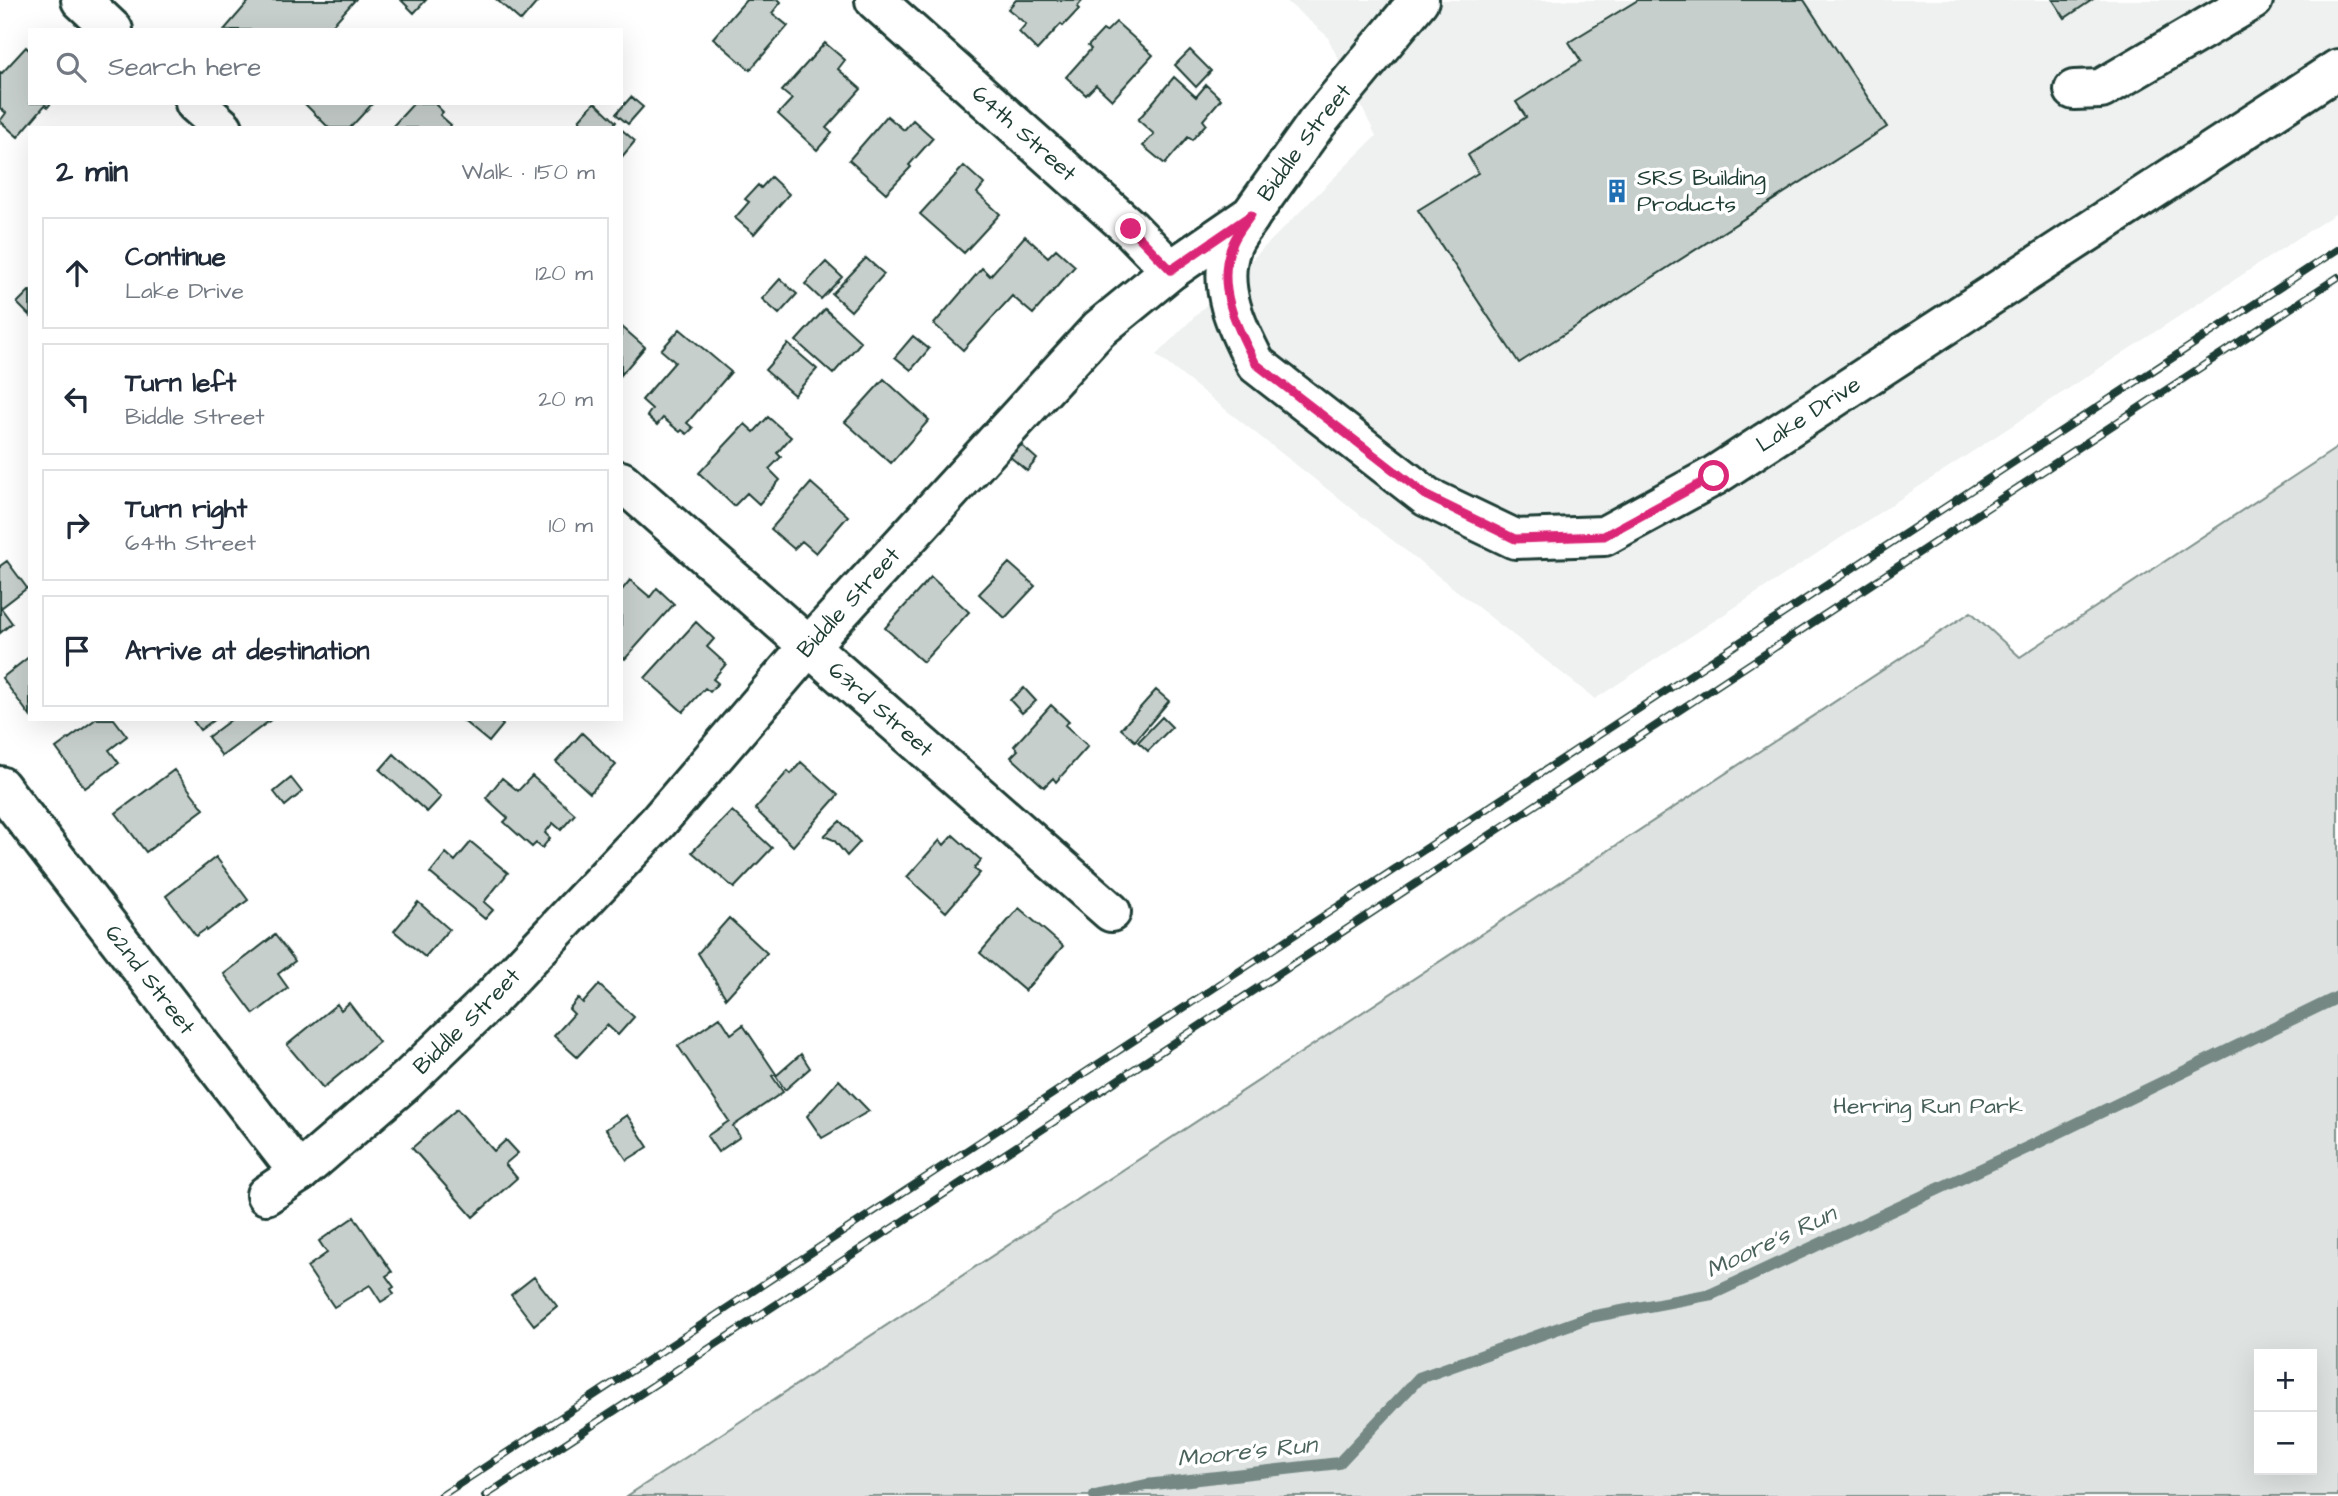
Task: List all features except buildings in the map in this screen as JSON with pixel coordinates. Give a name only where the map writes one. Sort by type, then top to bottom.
[{"type":"street","points":[[81,0],[111,28]]},
{"type":"street","name":"64th Street","points":[[875,0],[1131,229],[1171,270]]},
{"type":"street","name":"Biddle Street","points":[[266,1195],[299,1173],[407,1080],[485,1005],[658,822],[808,647],[1099,329],[1171,270],[1251,215],[1315,124],[1419,0]]},
{"type":"street","points":[[2074,90],[2101,89],[2253,0]]},
{"type":"street","name":"Lake Drive","points":[[1251,215],[1233,243],[1226,268],[1230,307],[1241,337],[1256,364],[1427,496],[1515,539],[1604,536],[1714,476],[2338,69]]},
{"type":"street","points":[[197,105],[221,126]]},
{"type":"street","name":"63rd Street","points":[[623,483],[1111,912]]},
{"type":"street","name":"62nd Street","points":[[0,786],[299,1173]]},
{"type":"shaded area","points":[[1285,0],[2338,0],[2338,212],[1595,699],[1156,355],[1376,136],[1327,36]]},
{"type":"green space","name":"Herring Run Park","points":[[2338,447],[2338,1496],[627,1496],[1971,612],[2020,657]]},
{"type":"waterway","name":"Moore's Run","points":[[1095,1496],[1146,1485],[1339,1463],[1419,1378],[1590,1317],[1712,1294],[2033,1145],[2338,997]]},
{"type":"railway","points":[[441,1496],[2338,249]]},
{"type":"railway","points":[[485,1496],[2338,277]]},
{"type":"place","name":"SRS Building Products","points":[[1617,191]]},
{"type":"route","points":[[1131,229],[1171,270],[1251,215],[1233,243],[1226,268],[1230,307],[1241,337],[1256,364],[1427,496],[1515,539],[1604,536],[1714,476]]}]
